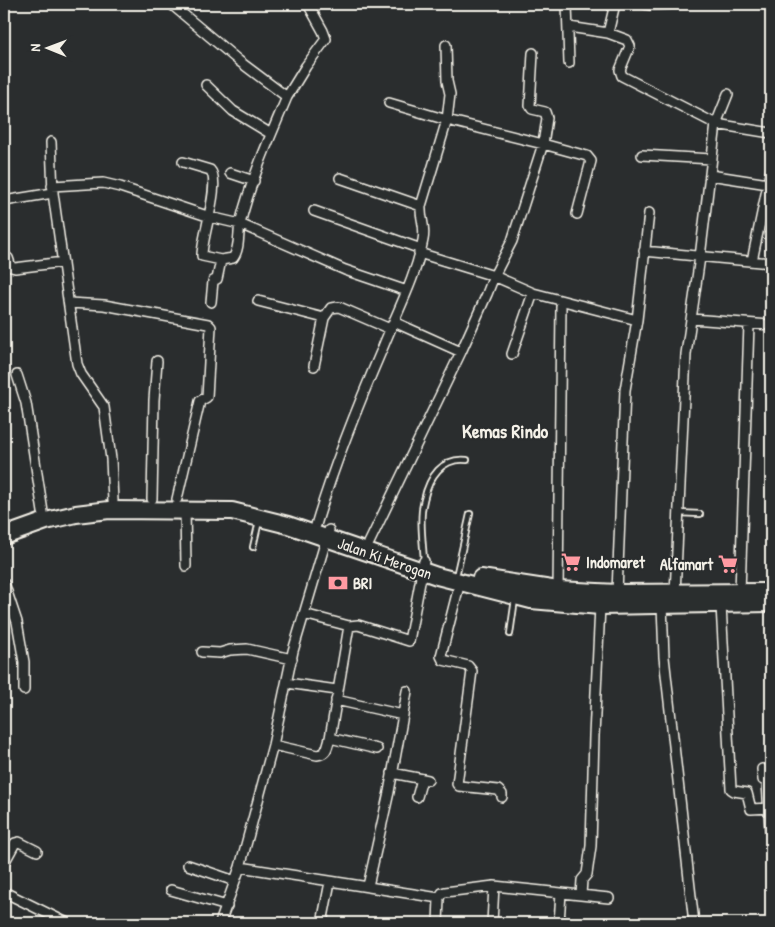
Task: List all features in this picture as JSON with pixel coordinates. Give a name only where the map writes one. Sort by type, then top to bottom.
[{"type":"highway","name":"Jalan Ki Merogan","points":[[4,524],[79,503],[152,499],[232,510],[323,531],[369,543],[423,566]]},
{"type":"highway","name":"Jalan Ki Merogan","points":[[4,536],[46,521],[76,514],[232,500],[260,506],[323,531],[516,598],[617,593],[771,592]]},
{"type":"highway","name":"Jalan Ki Merogan","points":[[458,577],[519,585],[600,606],[771,603]]},
{"type":"street","points":[[171,4],[239,61],[287,97]]},
{"type":"street","points":[[183,162],[210,170],[213,174],[210,217],[201,254],[206,258],[230,259],[235,256],[240,224],[254,181],[287,97],[306,66],[326,39],[308,4]]},
{"type":"street","points":[[567,4],[569,63]]},
{"type":"street","points":[[608,33],[615,4]]},
{"type":"street","points":[[645,4],[672,4]]},
{"type":"street","points":[[569,27],[608,33],[627,40],[630,44],[620,70],[622,76],[716,124],[771,134]]},
{"type":"street","points":[[220,923],[240,867],[273,745],[323,531],[328,483],[355,413],[407,292],[420,251],[425,228],[421,216],[421,206],[447,120],[450,94],[447,81],[446,45]]},
{"type":"street","points":[[369,543],[512,241],[543,144],[546,114],[545,112],[532,109],[530,106],[534,52]]},
{"type":"street","points":[[206,85],[233,111],[272,134]]},
{"type":"street","points":[[675,594],[686,354],[716,124],[728,94]]},
{"type":"street","points":[[388,103],[589,158],[591,161],[589,171],[577,214]]},
{"type":"street","points":[[51,142],[53,189],[77,364],[81,374],[104,407],[111,459],[113,501]]},
{"type":"street","points":[[642,155],[712,159]]},
{"type":"street","points":[[752,261],[771,170]]},
{"type":"street","points":[[230,173],[254,181]]},
{"type":"street","points":[[710,175],[768,184]]},
{"type":"street","points":[[340,178],[421,206]]},
{"type":"street","points":[[4,201],[53,189],[103,183],[120,186],[210,217],[240,224],[345,270],[407,292]]},
{"type":"street","points":[[314,211],[420,251],[494,276],[533,293],[637,320]]},
{"type":"street","points":[[617,593],[625,390],[637,320],[649,213]]},
{"type":"street","points":[[644,251],[771,264]]},
{"type":"street","points":[[4,256],[8,258],[11,266],[15,268],[64,262]]},
{"type":"street","points":[[211,302],[213,284],[217,278],[221,260]]},
{"type":"street","points":[[512,354],[533,293]]},
{"type":"street","points":[[258,301],[324,318]]},
{"type":"street","points":[[69,303],[104,305],[211,326],[207,397],[200,401],[181,504],[186,566]]},
{"type":"street","points":[[558,596],[561,306]]},
{"type":"street","points":[[314,366],[324,318],[331,308],[339,307],[461,352]]},
{"type":"street","points":[[692,319],[771,325]]},
{"type":"street","points":[[740,592],[749,324]]},
{"type":"street","points":[[152,499],[154,400],[157,361]]},
{"type":"street","points":[[17,375],[26,403],[43,512]]},
{"type":"street","points":[[304,614],[349,626],[358,625],[409,641],[423,566]]},
{"type":"street","points":[[458,577],[440,656],[443,660],[468,666],[472,671],[457,784],[498,790],[502,797]]},
{"type":"street","points":[[4,583],[17,622],[24,662],[24,690]]},
{"type":"street","points":[[662,605],[666,671],[694,923]]},
{"type":"street","points":[[721,605],[731,788],[734,791],[747,793],[750,809],[769,808]]},
{"type":"street","points":[[581,895],[582,880],[587,874],[591,846],[600,606]]},
{"type":"street","points":[[273,745],[317,755],[326,751],[330,738],[349,626]]},
{"type":"street","points":[[202,652],[220,653],[230,650],[247,649],[292,659]]},
{"type":"street","points":[[287,683],[403,715]]},
{"type":"street","points":[[368,886],[407,691]]},
{"type":"street","points":[[330,738],[376,749]]},
{"type":"street","points":[[762,770],[763,780],[769,782],[771,845]]},
{"type":"street","points":[[392,773],[425,779],[418,798]]},
{"type":"street","points":[[4,863],[15,843],[18,842],[37,851]]},
{"type":"street","points":[[771,856],[771,888]]},
{"type":"street","points":[[188,865],[235,881]]},
{"type":"street","points":[[240,867],[439,898]]},
{"type":"street","points":[[322,923],[330,882]]},
{"type":"street","points":[[438,923],[439,898],[445,892],[494,886],[609,898]]},
{"type":"street","points":[[492,923],[494,886]]},
{"type":"street","points":[[170,890],[226,906]]},
{"type":"street","points":[[4,892],[67,923]]},
{"type":"street","points":[[559,923],[561,893]]},
{"type":"lane","points":[[423,566],[423,506],[429,485],[435,474],[446,463],[453,459],[467,460]]},
{"type":"lane","points":[[678,513],[700,514]]},
{"type":"lane","points":[[458,577],[470,514]]},
{"type":"lane","points":[[253,548],[260,517]]},
{"type":"lane","points":[[510,634],[516,598]]},
{"type":"place","name":"Indomaret","points":[[571,562]]},
{"type":"place","name":"Alfamart","points":[[728,564]]},
{"type":"place","name":"BRI","points":[[338,583]]},
{"type":"district","name":"Kemas Rindo","points":[[505,431]]}]
